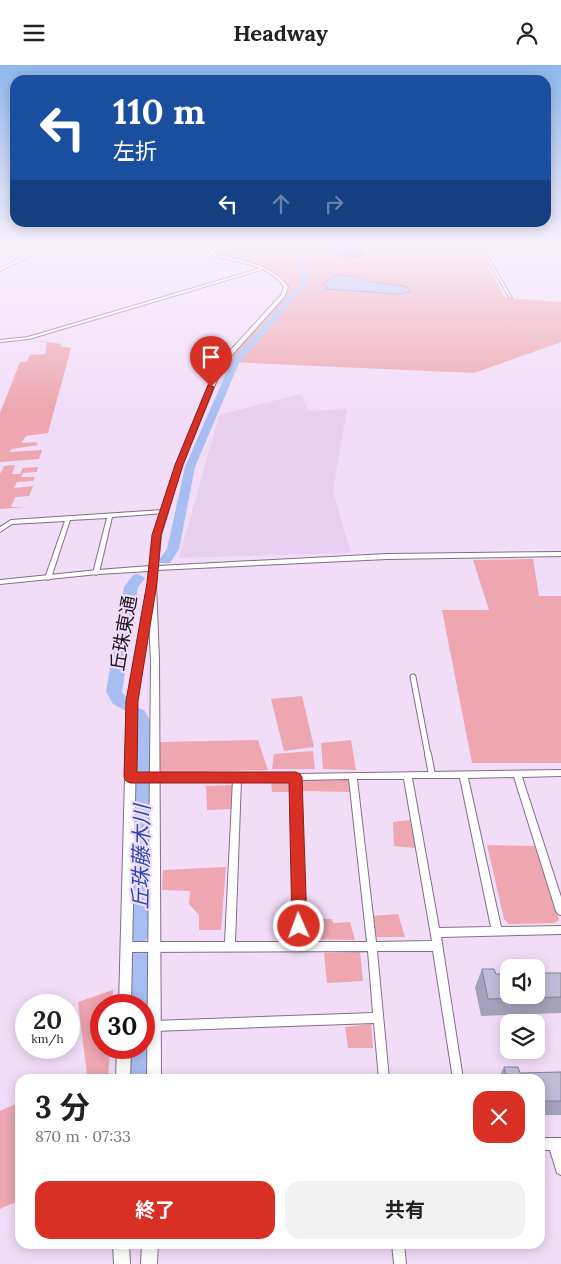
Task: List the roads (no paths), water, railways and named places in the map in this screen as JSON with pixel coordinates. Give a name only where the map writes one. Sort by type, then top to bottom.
[{"type":"street","points":[[0,341],[28,339],[155,301]]},
{"type":"street","points":[[152,583],[157,535],[163,512],[200,412],[218,370],[277,301]]},
{"type":"street","points":[[0,530],[11,522],[163,512]]},
{"type":"street","points":[[96,573],[110,515]]},
{"type":"street","points":[[48,578],[68,519]]},
{"type":"street","points":[[0,583],[152,569],[459,553],[561,553]]},
{"type":"street","name":"丘珠東通","points":[[125,994],[132,701],[152,583]]},
{"type":"street","name":"丘珠東通","points":[[152,583],[155,776],[154,994]]},
{"type":"street","points":[[413,677],[432,775]]},
{"type":"street","points":[[130,777],[353,777],[561,773]]},
{"type":"street","points":[[517,774],[561,911]]},
{"type":"street","points":[[464,775],[497,932]]},
{"type":"street","points":[[408,776],[457,1074]]},
{"type":"street","points":[[230,946],[238,777]]},
{"type":"street","points":[[296,777],[300,945]]},
{"type":"street","points":[[353,777],[372,946],[384,1074]]},
{"type":"street","points":[[435,933],[561,930]]},
{"type":"street","points":[[127,947],[437,946]]},
{"type":"street","points":[[155,1025],[378,1017]]},
{"type":"street","points":[[123,1074],[124,1059]]},
{"type":"street","name":"丘珠東通","points":[[154,1059],[154,1074]]},
{"type":"street","points":[[545,1144],[558,1144],[561,1169]]},
{"type":"street","points":[[121,1249],[122,1264]]},
{"type":"street","points":[[149,1264],[150,1249]]},
{"type":"street","points":[[398,1249],[400,1264]]},
{"type":"waterway","name":"丘珠藤木川","points":[[165,560],[173,549],[190,467],[235,362],[288,301]]},
{"type":"waterway","name":"丘珠藤木川","points":[[126,705],[119,700],[114,692],[131,587],[138,578]]},
{"type":"waterway","name":"丘珠藤木川","points":[[138,714],[142,720],[142,769]]},
{"type":"waterway","name":"丘珠藤木川","points":[[139,933],[142,781]]},
{"type":"waterway","name":"丘珠藤木川","points":[[138,994],[139,958]]},
{"type":"waterway","name":"丘珠藤木川","points":[[136,1074],[137,1059]]}]
